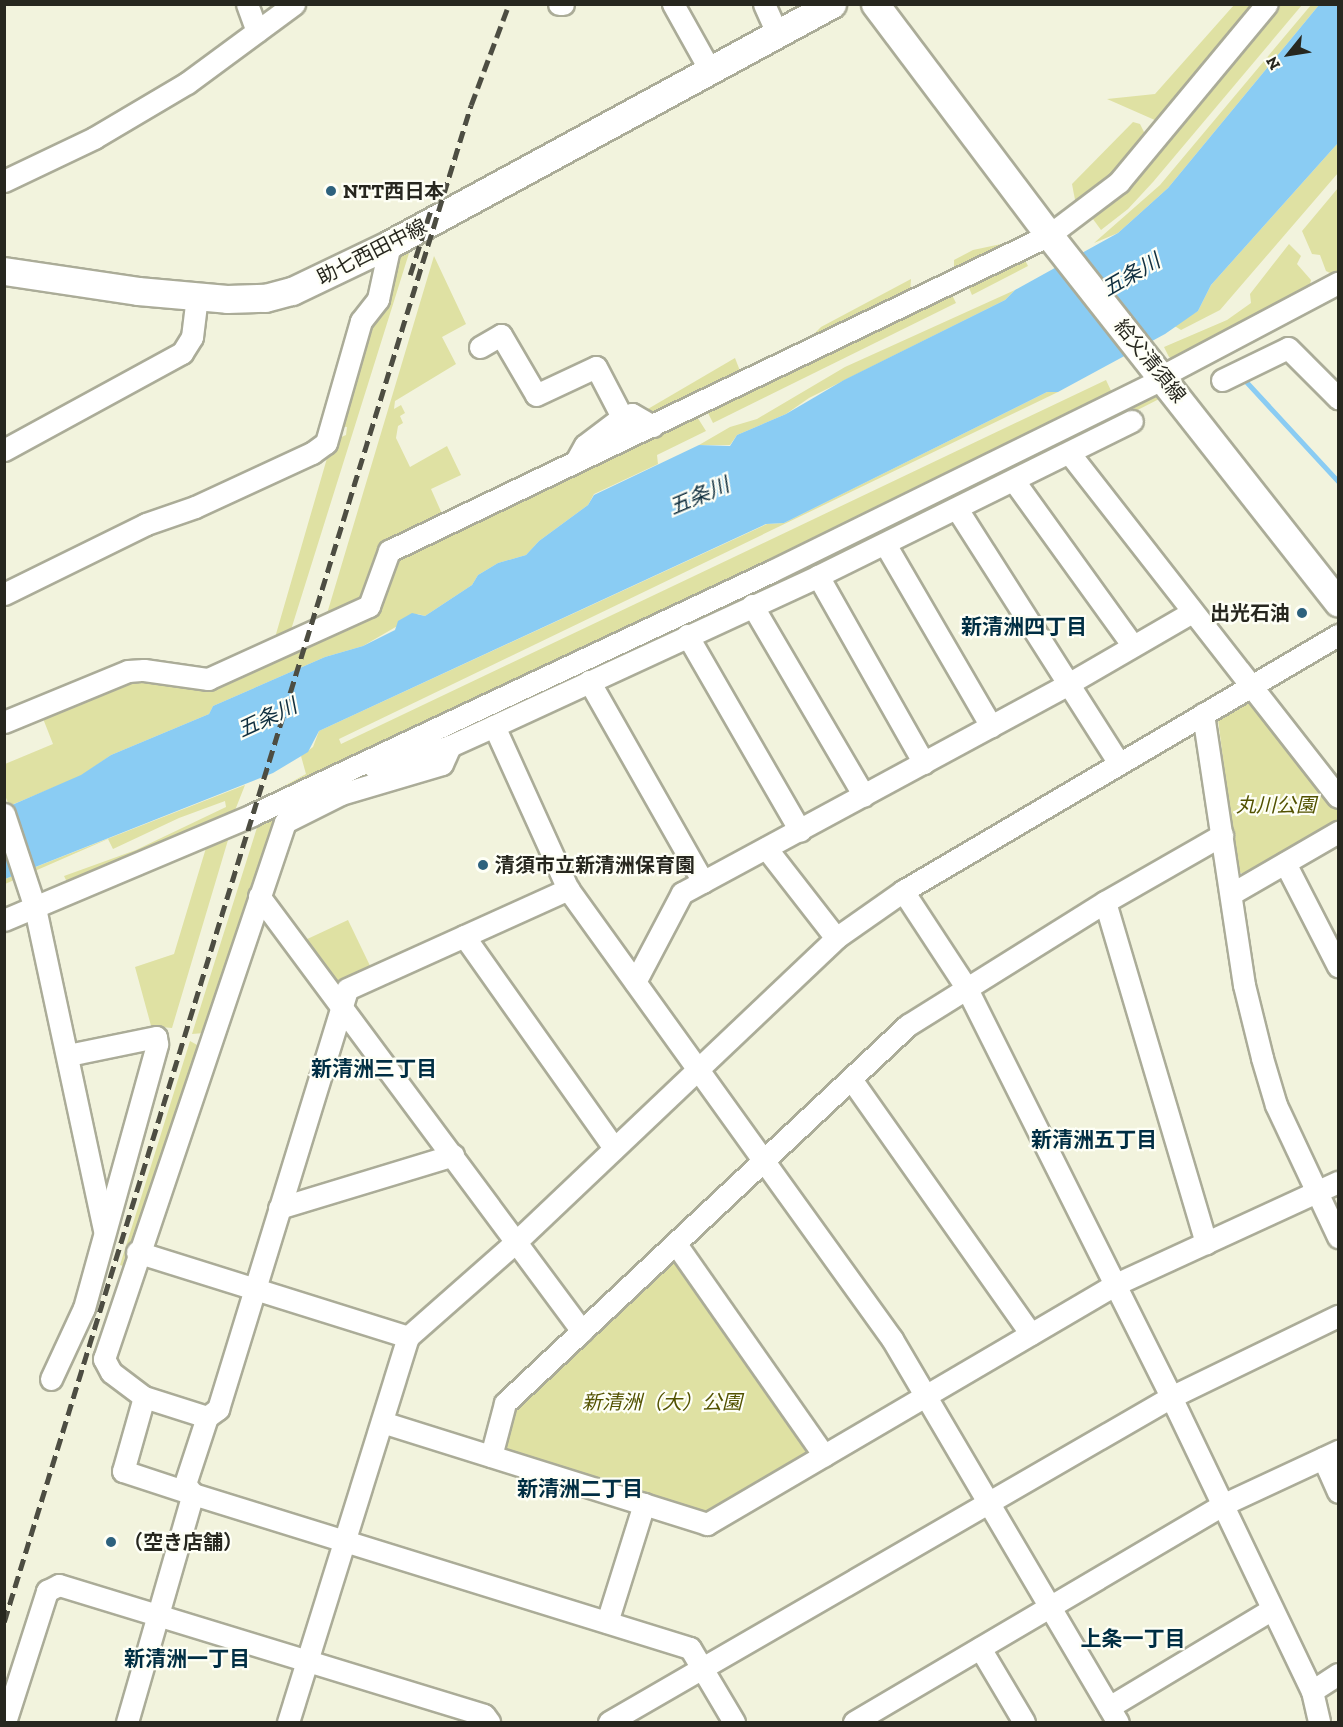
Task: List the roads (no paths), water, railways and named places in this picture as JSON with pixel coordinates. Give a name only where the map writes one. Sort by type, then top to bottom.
[{"type":"main road","name":"助七西田中線","points":[[4,271],[197,296],[265,298],[292,291],[390,244],[711,72],[832,4]]},
{"type":"main road","name":"給父清須線","points":[[875,4],[1052,239],[1338,602]]},
{"type":"street","points":[[247,4],[257,31]]},
{"type":"street","points":[[4,181],[94,138],[187,83],[294,4]]},
{"type":"street","points":[[673,4],[711,72]]},
{"type":"street","points":[[764,4],[778,34]]},
{"type":"street","points":[[4,722],[128,671],[144,670],[208,679],[369,606],[389,551],[653,426],[918,294],[1052,239],[1119,182],[1267,4]]},
{"type":"street","points":[[4,594],[146,524],[195,507],[312,453],[326,443],[361,321],[378,299],[390,244]]},
{"type":"street","points":[[4,920],[33,903],[252,815],[761,576],[1161,375],[1336,284]]},
{"type":"street","points":[[4,450],[182,353],[192,337],[197,296]]},
{"type":"street","points":[[480,347],[501,335],[536,395],[596,367],[622,417]]},
{"type":"street","points":[[1222,380],[1288,348],[1338,398]]},
{"type":"street","points":[[574,464],[585,445],[622,417],[632,414],[653,426]]},
{"type":"street","points":[[342,772],[365,771],[450,746],[818,576],[1070,454],[1132,421]]},
{"type":"street","points":[[1070,454],[1338,797]]},
{"type":"street","points":[[1014,481],[1133,646]]},
{"type":"street","points":[[957,509],[1119,763]]},
{"type":"street","points":[[885,544],[991,726]]},
{"type":"street","points":[[818,576],[924,763]]},
{"type":"street","points":[[752,605],[864,796]]},
{"type":"street","points":[[634,982],[682,893],[1068,684],[1192,612]]},
{"type":"street","points":[[687,635],[800,831]]},
{"type":"street","points":[[288,1722],[408,1337],[517,1241],[695,1068],[836,938],[903,891],[1338,635]]},
{"type":"street","points":[[589,681],[702,882]]},
{"type":"street","points":[[1203,714],[1244,985],[1262,1058],[1276,1105],[1338,1237]]},
{"type":"street","points":[[494,726],[568,889],[892,1339],[1113,1715],[1272,1609]]},
{"type":"street","points":[[207,1417],[144,1397],[111,1372],[104,1359],[137,1252],[285,822],[341,794],[442,764],[450,746]]},
{"type":"street","points":[[4,814],[33,903],[68,1055],[105,1237]]},
{"type":"street","points":[[1231,894],[1338,831]]},
{"type":"street","points":[[491,1456],[505,1403],[908,1025],[1105,902],[1222,835]]},
{"type":"street","points":[[766,848],[836,938]]},
{"type":"street","points":[[1285,863],[1338,966]]},
{"type":"street","points":[[193,1494],[185,1484],[207,1417],[218,1409],[347,989],[568,889]]},
{"type":"street","points":[[903,891],[966,987],[1171,1397],[1312,1691],[1313,1720]]},
{"type":"street","points":[[259,896],[582,1331]]},
{"type":"street","points":[[1105,902],[1206,1243]]},
{"type":"street","points":[[464,936],[614,1148]]},
{"type":"street","points":[[51,1378],[84,1308],[105,1237],[156,1037],[68,1055]]},
{"type":"street","points":[[851,1079],[1031,1334]]},
{"type":"street","points":[[279,1208],[453,1155]]},
{"type":"street","points":[[382,1422],[707,1524],[1114,1286],[1338,1182]]},
{"type":"street","points":[[676,1244],[824,1455]]},
{"type":"street","points":[[137,1252],[408,1337]]},
{"type":"street","points":[[609,1722],[1171,1397],[1338,1316]]},
{"type":"street","points":[[144,1397],[123,1471],[690,1648],[734,1722]]},
{"type":"street","points":[[854,1722],[885,1715],[980,1648],[1222,1505],[1330,1454],[1338,1492]]},
{"type":"street","points":[[126,1722],[160,1614],[193,1494]]},
{"type":"street","points":[[607,1622],[644,1504]]},
{"type":"street","points":[[5,1722],[47,1591],[59,1585],[160,1614],[484,1715],[489,1722]]},
{"type":"street","points":[[980,1648],[1023,1722]]},
{"type":"street","points":[[1312,1691],[1338,1674]]},
{"type":"water","name":"五条川","points":[[1319,5],[1338,5],[1338,143],[1211,285],[1198,311],[1165,334],[1058,392],[1047,392],[784,523],[766,524],[319,731],[308,752],[273,773],[5,879],[5,808],[81,775],[111,755],[209,714],[213,706],[325,657],[363,646],[395,630],[398,621],[412,613],[425,616],[472,585],[478,575],[498,563],[526,555],[539,541],[588,505],[594,495],[699,445],[730,446],[737,435],[786,414],[844,380],[1005,300],[1015,290],[1118,233],[1168,188]]},
{"type":"waterway","points":[[1243,378],[1338,481]]},
{"type":"railway","points":[[4,1622],[471,105],[509,4]]},
{"type":"railway","points":[[410,275],[432,206]]},
{"type":"place","name":"NTT西日本","points":[[331,191]]},
{"type":"place","name":"出光石油","points":[[1302,613]]},
{"type":"place","name":"清須市立新清洲保育園","points":[[483,865]]},
{"type":"place","name":"（空き店舗）","points":[[111,1542]]},
{"type":"district","name":"新清洲四丁目","points":[[1024,627]]},
{"type":"district","name":"新清洲三丁目","points":[[374,1069]]},
{"type":"district","name":"新清洲五丁目","points":[[1094,1140]]},
{"type":"district","name":"新清洲二丁目","points":[[580,1489]]},
{"type":"district","name":"上条一丁目","points":[[1133,1639]]},
{"type":"district","name":"新清洲一丁目","points":[[187,1659]]},
{"type":"park label","name":"丸川公園","points":[[1276,805]]},
{"type":"park label","name":"新清洲（大）公園","points":[[662,1402]]}]
